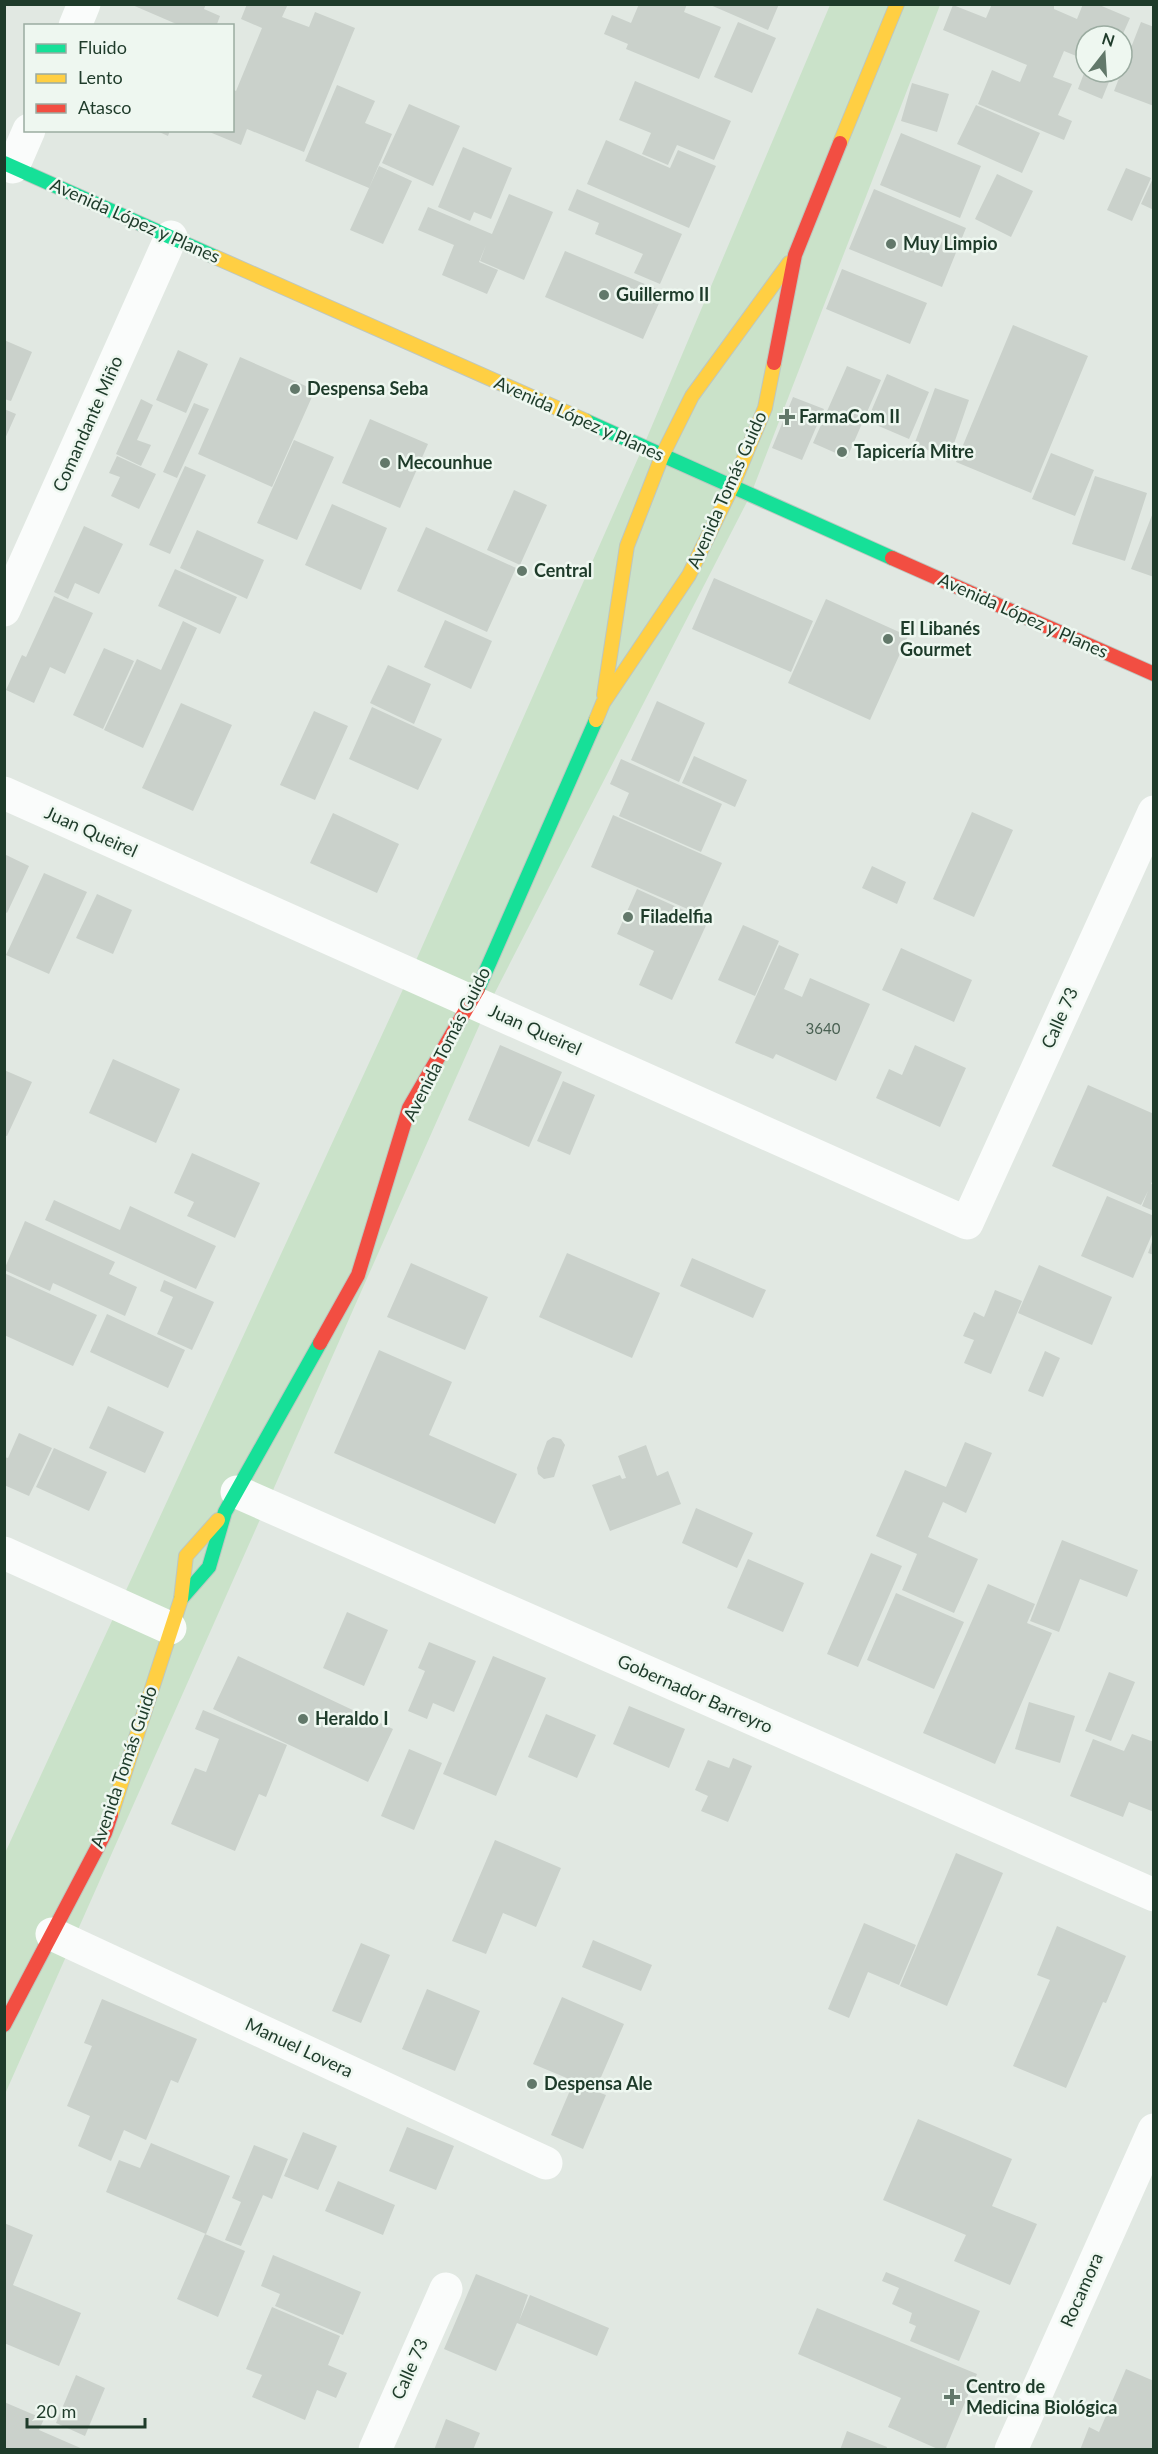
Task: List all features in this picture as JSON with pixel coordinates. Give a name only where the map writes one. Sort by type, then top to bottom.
[{"type":"main road","name":"Avenida Tomás Guido","points":[[176,1613],[209,1567],[231,1502],[358,1275],[409,1108],[472,1002],[603,703],[689,575],[732,487],[765,408],[795,255],[897,4]]},
{"type":"main road","name":"Avenida López y Planes","points":[[9,165],[1154,674]]},
{"type":"main road","name":"Avenida Tomás Guido","points":[[603,703],[627,546],[662,456],[692,396],[795,255]]},
{"type":"main road","name":"Avenida Tomás Guido","points":[[4,2025],[105,1833],[176,1613],[186,1556],[231,1502]]},
{"type":"street","points":[[76,24],[84,4]]},
{"type":"street","points":[[9,165],[28,132]]},
{"type":"street","name":"Comandante Miño","points":[[4,610],[171,237]]},
{"type":"street","name":"Juan Queirel","points":[[4,793],[967,1223]]},
{"type":"street","name":"Calle 73","points":[[967,1223],[1154,812]]},
{"type":"street","name":"Gobernador Barreyro","points":[[231,1502],[1154,1895]]},
{"type":"street","points":[[4,1553],[176,1613]]},
{"type":"street","name":"Manuel Lovera","points":[[52,1934],[546,2163]]},
{"type":"street","name":"Rocamora","points":[[1011,2450],[1154,2130]]},
{"type":"street","name":"Calle 73","points":[[375,2450],[446,2289]]},
{"type":"green space","points":[[830,5],[940,5],[751,494],[487,1008],[5,2094],[5,1853],[410,974],[643,447]]},
{"type":"building","points":[[130,4],[206,4],[204,9],[220,16],[217,24],[176,24]]},
{"type":"building","points":[[247,4],[288,4],[282,17],[309,27],[315,12],[355,28],[304,152],[247,129],[241,145],[209,132],[234,132],[234,90],[236,91],[262,28],[241,19]]},
{"type":"building","points":[[639,4],[687,4],[684,12],[721,27],[699,79],[626,49],[628,44],[604,34],[612,15],[631,23]]},
{"type":"building","points":[[708,4],[779,4],[768,30]]},
{"type":"building","points":[[992,4],[1052,4],[1054,9],[1077,19],[1083,4],[1097,4],[1130,18],[1127,24],[1074,24],[1074,55],[1064,51],[1053,77],[1072,84],[1058,115],[1072,121],[1064,140],[978,104],[992,70],[1020,82],[1027,65],[943,30],[953,5],[986,18]]},
{"type":"building","points":[[738,22],[776,38],[752,93],[714,77]]},
{"type":"building","points":[[1141,22],[1154,27],[1154,106],[1114,91],[1117,84],[1134,84],[1134,40]]},
{"type":"building","points":[[635,81],[731,121],[714,160],[677,145],[668,165],[642,154],[651,133],[619,120]]},
{"type":"building","points":[[912,83],[949,94],[937,132],[901,121]]},
{"type":"building","points":[[1080,84],[1108,84],[1102,99],[1078,89]]},
{"type":"building","points":[[337,85],[375,101],[365,123],[392,134],[369,188],[305,161]]},
{"type":"building","points":[[409,104],[460,126],[433,186],[382,163]]},
{"type":"building","points":[[976,105],[1040,133],[1022,173],[957,144]]},
{"type":"building","points":[[901,133],[981,166],[960,218],[880,185]]},
{"type":"building","points":[[606,140],[670,168],[678,150],[716,166],[689,228],[587,184]]},
{"type":"building","points":[[463,147],[512,168],[491,219],[474,212],[470,221],[438,207]]},
{"type":"building","points":[[379,166],[412,181],[383,244],[350,230]]},
{"type":"building","points":[[1126,168],[1151,178],[1132,221],[1107,210]]},
{"type":"building","points":[[997,174],[1033,191],[1011,237],[975,219]]},
{"type":"building","points":[[1154,176],[1154,210],[1141,204]]},
{"type":"building","points":[[577,189],[682,234],[660,284],[634,273],[643,254],[595,234],[599,223],[568,210]]},
{"type":"building","points":[[874,189],[966,228],[942,287],[849,249]]},
{"type":"building","points":[[509,194],[553,212],[524,280],[480,261],[486,245],[479,262],[498,270],[487,294],[442,275],[454,245],[418,230],[428,207],[492,234]]},
{"type":"building","name":"Guillermo II","points":[[565,251],[664,292],[643,339],[545,297]]},
{"type":"building","points":[[842,269],[927,303],[910,344],[826,309]]},
{"type":"building","points":[[1013,325],[1088,356],[1031,493],[956,462]]},
{"type":"building","points":[[4,340],[32,352],[11,401],[4,399]]},
{"type":"building","points":[[178,350],[208,364],[186,413],[156,400]]},
{"type":"building","points":[[240,357],[315,390],[272,487],[198,454]]},
{"type":"building","points":[[847,366],[881,380],[847,458],[813,443]]},
{"type":"building","points":[[887,374],[929,392],[909,439],[867,421]]},
{"type":"building","points":[[935,388],[969,400],[949,458],[914,445]]},
{"type":"building","points":[[793,397],[824,409],[802,460],[772,448]]},
{"type":"building","points":[[141,399],[153,405],[137,440],[151,445],[141,466],[116,454]]},
{"type":"building","points":[[194,403],[209,409],[177,478],[163,472]]},
{"type":"building","points":[[4,409],[16,414],[4,441]]},
{"type":"building","name":"Mecounhue","points":[[370,419],[428,444],[400,508],[342,483]]},
{"type":"building","points":[[294,440],[334,457],[297,540],[257,523]]},
{"type":"building","points":[[1051,453],[1094,470],[1075,516],[1032,499]]},
{"type":"building","points":[[117,456],[156,474],[139,509],[111,496],[120,477],[109,473]]},
{"type":"building","points":[[185,466],[206,475],[170,554],[149,545]]},
{"type":"building","points":[[1095,476],[1147,493],[1125,561],[1072,544]]},
{"type":"building","points":[[514,490],[547,505],[520,565],[487,550]]},
{"type":"building","points":[[332,504],[387,528],[361,590],[305,565]]},
{"type":"building","points":[[1154,510],[1154,577],[1131,569]]},
{"type":"building","points":[[84,526],[123,544],[99,594],[75,583],[68,599],[54,592]]},
{"type":"building","points":[[426,527],[516,568],[487,632],[397,591]]},
{"type":"building","points":[[197,530],[264,560],[247,599],[180,568]]},
{"type":"building","points":[[175,569],[237,597],[220,634],[158,606]]},
{"type":"building","points":[[714,578],[813,621],[791,672],[692,629]]},
{"type":"building","points":[[54,596],[93,613],[65,674],[50,667],[34,703],[6,690],[22,655],[26,657]]},
{"type":"building","points":[[826,599],[908,636],[870,720],[788,683]]},
{"type":"building","points":[[445,620],[492,641],[471,689],[424,667]]},
{"type":"building","points":[[183,621],[197,628],[143,748],[104,730],[137,659],[161,670]]},
{"type":"building","points":[[104,648],[134,661],[103,729],[73,715]]},
{"type":"building","points":[[388,665],[431,684],[414,724],[370,703]]},
{"type":"building","points":[[657,701],[705,723],[679,782],[631,760]]},
{"type":"building","points":[[181,703],[232,725],[193,811],[142,788]]},
{"type":"building","points":[[372,707],[442,739],[418,790],[349,759]]},
{"type":"building","points":[[314,711],[348,726],[315,800],[280,785]]},
{"type":"building","points":[[694,756],[747,780],[735,807],[682,783]]},
{"type":"building","points":[[621,759],[722,804],[701,852],[619,816],[629,793],[610,784]]},
{"type":"building","points":[[972,812],[1013,830],[974,917],[933,899]]},
{"type":"building","points":[[333,813],[399,844],[377,893],[310,863]]},
{"type":"building","points":[[613,815],[722,863],[699,914],[591,867]]},
{"type":"building","points":[[4,854],[29,866],[7,913],[4,911]]},
{"type":"building","points":[[872,866],[906,882],[897,904],[862,888]]},
{"type":"building","points":[[44,873],[87,892],[49,974],[6,955]]},
{"type":"building","points":[[637,889],[708,921],[672,1000],[639,985],[654,951],[617,934]]},
{"type":"building","points":[[97,894],[132,910],[113,954],[76,938]]},
{"type":"building","points":[[743,925],[779,941],[755,996],[718,980]]},
{"type":"building","points":[[779,945],[799,954],[784,989],[802,997],[810,978],[870,1004],[836,1081],[776,1054],[773,1059],[735,1043]]},
{"type":"building","points":[[901,948],[972,980],[954,1022],[882,990]]},
{"type":"building","points":[[500,1045],[562,1072],[529,1147],[468,1120]]},
{"type":"building","points":[[915,1045],[966,1068],[940,1127],[876,1098],[889,1069],[902,1075]]},
{"type":"building","points":[[113,1059],[180,1089],[156,1143],[89,1113]]},
{"type":"building","points":[[4,1070],[32,1082],[7,1136],[4,1135]]},
{"type":"building","points":[[563,1081],[595,1095],[570,1155],[537,1141]]},
{"type":"building","points":[[1088,1085],[1154,1114],[1154,1177],[1151,1184],[1154,1185],[1154,1211],[1142,1206],[1148,1191],[1141,1205],[1052,1166]]},
{"type":"building","points":[[192,1153],[260,1183],[235,1238],[187,1216],[194,1202],[174,1193]]},
{"type":"building","points":[[1107,1196],[1154,1216],[1154,1230],[1133,1278],[1081,1256]]},
{"type":"building","points":[[54,1200],[120,1230],[130,1206],[216,1246],[196,1289],[45,1220]]},
{"type":"building","points":[[25,1221],[115,1262],[109,1274],[137,1287],[125,1316],[53,1283],[50,1291],[4,1270]]},
{"type":"building","points":[[1154,1239],[1154,1255],[1148,1253]]},
{"type":"building","points":[[567,1253],[660,1293],[632,1358],[539,1317]]},
{"type":"building","points":[[692,1258],[766,1290],[753,1318],[680,1286]]},
{"type":"building","points":[[411,1263],[488,1297],[465,1350],[387,1317]]},
{"type":"building","points":[[1039,1265],[1112,1297],[1092,1345],[1018,1313]]},
{"type":"building","points":[[4,1273],[97,1315],[73,1366],[4,1335]]},
{"type":"building","points":[[164,1280],[214,1302],[192,1350],[157,1334],[173,1297],[160,1291]]},
{"type":"building","points":[[995,1290],[1022,1301],[991,1374],[964,1363],[974,1340],[963,1336],[974,1312],[984,1317]]},
{"type":"building","points":[[107,1314],[185,1350],[168,1388],[90,1352]]},
{"type":"building","points":[[379,1350],[452,1382],[429,1435],[517,1474],[495,1524],[334,1453]]},
{"type":"building","points":[[1045,1351],[1060,1358],[1043,1397],[1028,1391]]},
{"type":"building","points":[[108,1406],[164,1432],[145,1473],[89,1448]]},
{"type":"building","points":[[19,1433],[52,1448],[29,1496],[4,1485],[4,1457],[8,1458]]},
{"type":"building","points":[[553,1437],[561,1439],[565,1445],[554,1477],[544,1479],[538,1474],[537,1468],[547,1441]]},
{"type":"building","points":[[965,1442],[992,1453],[966,1513],[943,1502],[928,1537],[978,1559],[954,1613],[902,1590],[917,1554],[876,1536],[905,1470],[946,1487]]},
{"type":"building","points":[[646,1445],[657,1476],[668,1471],[681,1504],[610,1531],[592,1485],[620,1475],[622,1479],[626,1478],[618,1456]]},
{"type":"building","points":[[54,1448],[107,1472],[89,1511],[36,1487]]},
{"type":"building","points":[[696,1508],[753,1533],[737,1568],[682,1543]]},
{"type":"building","points":[[1062,1540],[1138,1570],[1127,1597],[1080,1579],[1059,1632],[1030,1621]]},
{"type":"building","points":[[871,1553],[902,1566],[858,1667],[827,1654]]},
{"type":"building","points":[[748,1559],[804,1583],[783,1632],[727,1608]]},
{"type":"building","points":[[988,1584],[1035,1604],[1027,1623],[1052,1633],[995,1764],[923,1733]]},
{"type":"building","points":[[896,1593],[964,1622],[934,1689],[867,1660]]},
{"type":"building","points":[[347,1612],[388,1630],[364,1686],[323,1668]]},
{"type":"building","points":[[429,1642],[476,1661],[454,1712],[433,1703],[427,1719],[408,1711],[425,1671],[418,1668]]},
{"type":"building","name":"Heraldo I","points":[[238,1656],[393,1729],[368,1782],[213,1709]]},
{"type":"building","points":[[493,1656],[546,1678],[496,1796],[443,1774]]},
{"type":"building","points":[[1109,1672],[1135,1682],[1111,1741],[1085,1731]]},
{"type":"building","points":[[1029,1702],[1075,1716],[1060,1763],[1015,1749]]},
{"type":"building","points":[[629,1706],[685,1729],[669,1768],[613,1744]]},
{"type":"building","points":[[203,1710],[287,1745],[266,1797],[259,1794],[235,1851],[171,1824],[195,1768],[206,1772],[219,1739],[195,1729]]},
{"type":"building","points":[[546,1714],[596,1735],[577,1778],[528,1757]]},
{"type":"building","points":[[1132,1734],[1154,1742],[1154,1812],[1129,1802],[1123,1817],[1070,1796],[1093,1739],[1124,1751]]},
{"type":"building","points":[[409,1749],[442,1763],[414,1830],[381,1816]]},
{"type":"building","points":[[733,1758],[752,1766],[728,1822],[701,1811],[708,1796],[695,1790],[708,1760],[729,1768]]},
{"type":"building","points":[[495,1840],[561,1868],[536,1927],[503,1913],[486,1954],[452,1941]]},
{"type":"building","points":[[956,1853],[1003,1873],[947,2006],[900,1986]]},
{"type":"building","points":[[864,1923],[916,1945],[899,1985],[868,1972],[849,2018],[828,2009]]},
{"type":"building","points":[[1057,1926],[1126,1956],[1106,2003],[1103,2002],[1066,2088],[1013,2066],[1050,1980],[1037,1975]]},
{"type":"building","points":[[593,1940],[652,1965],[641,1991],[582,1967]]},
{"type":"building","points":[[361,1943],[390,1955],[361,2023],[332,2011]]},
{"type":"building","points":[[427,1989],[480,2011],[455,2071],[402,2049]]},
{"type":"building","points":[[562,1997],[624,2024],[595,2091],[606,2095],[583,2149],[551,2135],[574,2081],[533,2064]]},
{"type":"building","points":[[102,1999],[197,2039],[178,2083],[171,2080],[146,2140],[124,2130],[111,2161],[78,2146],[90,2116],[67,2106],[92,2046],[84,2043]]},
{"type":"building","points":[[918,2119],[1012,2159],[992,2206],[1037,2224],[1010,2285],[954,2261],[966,2235],[883,2200]]},
{"type":"building","points":[[407,2127],[454,2146],[436,2190],[389,2171]]},
{"type":"building","points":[[303,2132],[337,2146],[318,2190],[284,2176]]},
{"type":"building","points":[[151,2143],[230,2176],[206,2234],[106,2192],[119,2160],[140,2168]]},
{"type":"building","points":[[254,2145],[288,2159],[272,2199],[263,2195],[241,2246],[225,2240],[241,2202],[232,2198]]},
{"type":"building","points":[[338,2181],[395,2205],[383,2235],[325,2211]]},
{"type":"building","points":[[4,2223],[33,2235],[13,2285],[81,2313],[59,2366],[4,2343]]},
{"type":"building","points":[[205,2234],[245,2251],[218,2317],[177,2299]]},
{"type":"building","points":[[273,2255],[361,2292],[343,2335],[275,2306],[280,2294],[261,2286]]},
{"type":"building","points":[[886,2272],[980,2311],[959,2361],[910,2341],[916,2326],[909,2323],[912,2313],[892,2304],[899,2288],[882,2281]]},
{"type":"building","points":[[476,2274],[528,2295],[519,2321],[530,2295],[609,2328],[597,2356],[517,2323],[496,2371],[444,2349]]},
{"type":"building","points":[[272,2307],[340,2336],[328,2365],[347,2373],[336,2398],[317,2390],[305,2420],[252,2397],[262,2375],[246,2369]]},
{"type":"building","points":[[817,2308],[977,2374],[945,2450],[940,2450],[888,2427],[901,2398],[798,2354]]},
{"type":"building","points":[[1126,2369],[1154,2381],[1154,2450],[1080,2450],[1089,2427],[1099,2432]]},
{"type":"building","points":[[76,2375],[105,2388],[85,2436],[56,2423]]},
{"type":"building","points":[[4,2402],[44,2419],[39,2430],[85,2450],[4,2450]]},
{"type":"building","points":[[446,2419],[480,2433],[473,2450],[434,2450]]},
{"type":"building","points":[[847,2431],[887,2447],[886,2450],[840,2450]]},
{"type":"traffic: fast","points":[[4,163],[215,257]]},
{"type":"traffic: fast","points":[[586,421],[892,558]]},
{"type":"traffic: fast","points":[[478,989],[596,720]]},
{"type":"traffic: fast","points":[[181,1599],[209,1567],[225,1512],[320,1343]]},
{"type":"traffic: slow","points":[[840,143],[897,4]]},
{"type":"traffic: slow","points":[[215,257],[586,421]]},
{"type":"traffic: slow","points":[[604,695],[627,546],[662,456],[692,396],[789,263]]},
{"type":"traffic: slow","points":[[596,720],[603,703],[689,575],[732,487],[765,408],[774,363]]},
{"type":"traffic: slow","points":[[111,1815],[181,1599],[186,1556],[218,1520]]},
{"type":"traffic: jam","points":[[774,363],[795,255],[840,143]]},
{"type":"traffic: jam","points":[[892,558],[1154,674]]},
{"type":"traffic: jam","points":[[320,1343],[358,1275],[409,1108],[478,989]]},
{"type":"traffic: jam","points":[[4,2025],[105,1833],[111,1815]]},
{"type":"place","name":"Muy Limpio","points":[[891,244]]},
{"type":"place","name":"Guillermo II","points":[[604,295]]},
{"type":"place","name":"Despensa Seba","points":[[295,389]]},
{"type":"place","name":"FarmaCom II","points":[[787,417]]},
{"type":"place","name":"Tapicería Mitre","points":[[842,452]]},
{"type":"place","name":"Mecounhue","points":[[385,463]]},
{"type":"place","name":"Central","points":[[522,571]]},
{"type":"place","name":"El Libanés Gourmet","points":[[888,639]]},
{"type":"place","name":"Filadelfia","points":[[628,917]]},
{"type":"place","name":"Heraldo I","points":[[303,1719]]},
{"type":"place","name":"Despensa Ale","points":[[532,2084]]},
{"type":"place","name":"Centro de Medicina Biológica","points":[[952,2397]]}]
